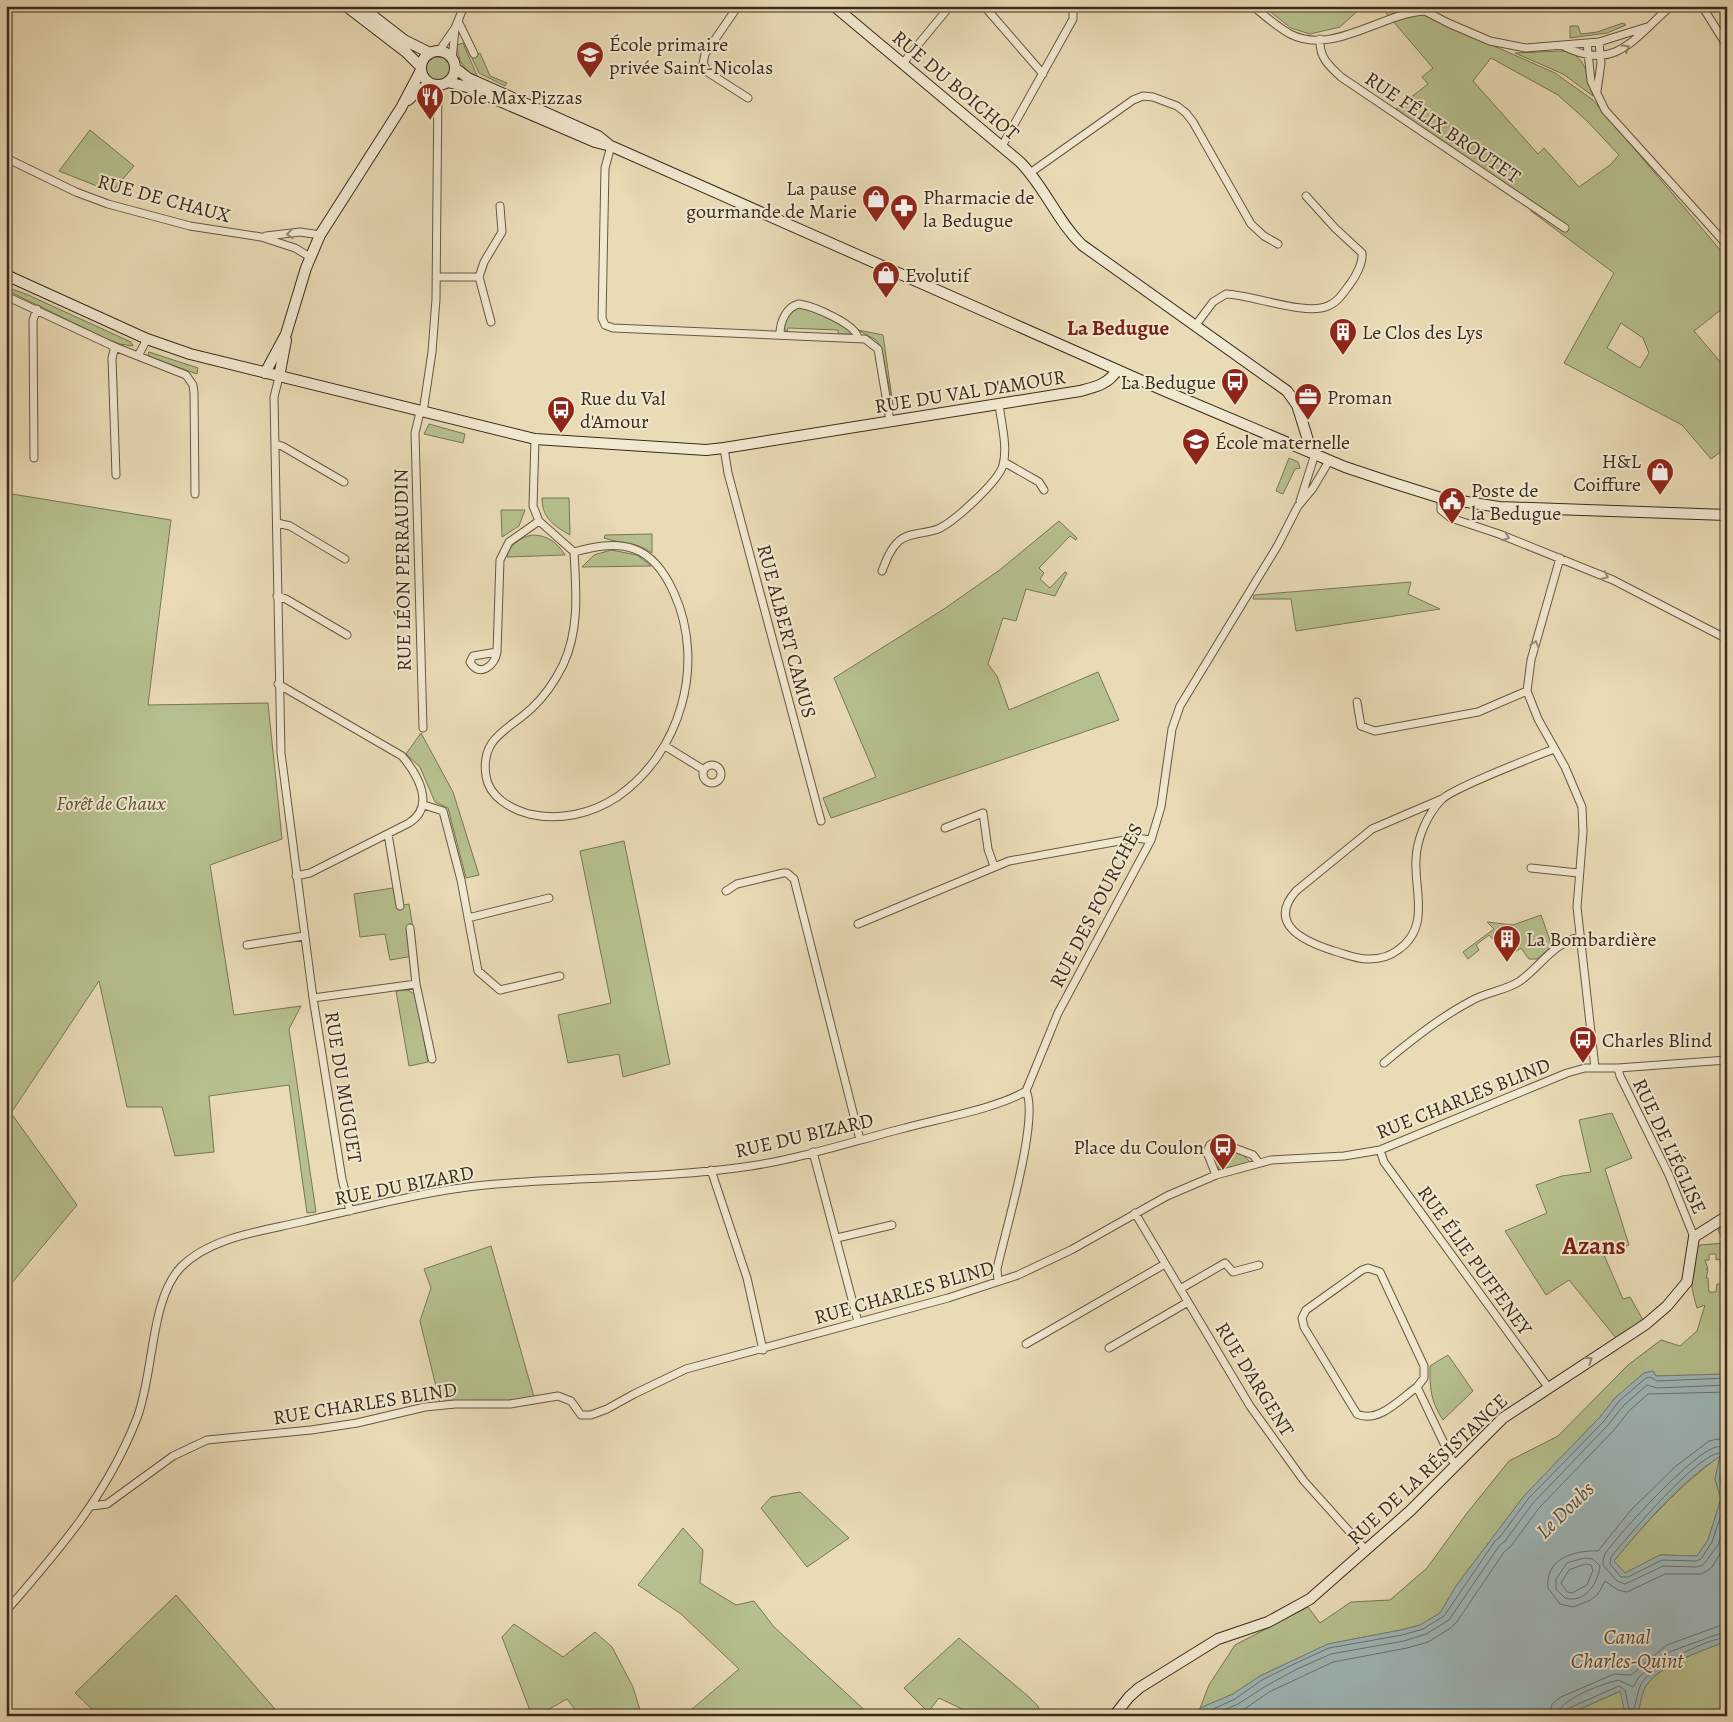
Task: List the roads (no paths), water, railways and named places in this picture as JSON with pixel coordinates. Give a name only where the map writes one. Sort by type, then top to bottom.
[{"type":"street","points":[[346,6],[406,52],[421,68],[425,80],[439,84],[467,87],[595,142],[611,146],[1117,370],[1329,460],[1441,498],[1526,510],[1727,515]]},
{"type":"street","points":[[360,6],[404,40],[434,52],[447,54],[453,64],[477,82],[598,136],[611,146]]},
{"type":"street","points":[[401,108],[420,89],[439,84],[452,77],[457,25],[464,6]]},
{"type":"street","points":[[738,6],[705,54],[702,64],[709,73],[748,98]]},
{"type":"street","name":"RUE DU BOICHOT","points":[[834,6],[1002,146],[1030,173],[1069,232],[1082,245],[1287,391],[1296,405],[1313,453]]},
{"type":"street","points":[[903,63],[950,6]]},
{"type":"street","points":[[984,6],[1043,74]]},
{"type":"street","points":[[1002,146],[1073,19],[1073,6]]},
{"type":"street","points":[[1253,6],[1290,34],[1301,38],[1320,39],[1344,35],[1423,8],[1448,23],[1504,45],[1526,48],[1599,42],[1648,27]]},
{"type":"street","points":[[1563,46],[1588,54],[1617,53],[1643,35],[1648,27],[1671,6]]},
{"type":"street","points":[[1702,6],[1727,46]]},
{"type":"street","points":[[279,377],[286,334],[310,257],[320,235],[401,108],[424,58],[434,52],[457,25]]},
{"type":"street","points":[[457,25],[474,54]]},
{"type":"street","name":"RUE FÉLIX BROUTET","points":[[1320,39],[1320,50],[1323,57],[1341,77],[1564,228]]},
{"type":"street","points":[[1597,91],[1601,55],[1599,42]]},
{"type":"street","points":[[1587,43],[1591,81],[1605,110],[1727,245]]},
{"type":"street","name":"RUE LÉON PERRAUDIN","points":[[422,728],[416,433],[432,352],[436,277],[439,84]]},
{"type":"street","points":[[1030,173],[1133,100],[1144,96],[1158,98],[1177,106],[1194,122],[1251,224],[1264,236],[1278,244]]},
{"type":"street","points":[[611,146],[605,168],[602,318],[605,325],[613,328],[858,338],[870,342],[878,349],[890,421]]},
{"type":"street","name":"RUE DE CHAUX","points":[[6,158],[76,192],[127,210],[218,231],[261,237],[295,248],[310,257]]},
{"type":"street","points":[[1195,326],[1213,302],[1226,294],[1317,308],[1328,306],[1337,300],[1354,278],[1362,259],[1362,253],[1335,228],[1306,196]]},
{"type":"street","points":[[491,322],[479,278],[484,262],[502,232],[500,206]]},
{"type":"street","name":"RUE DE CHAUX","points":[[261,237],[300,232],[320,235]]},
{"type":"street","name":"RUE DU VAL D'AMOUR","points":[[6,276],[147,339],[201,358],[535,439],[706,450],[724,448],[1092,388],[1112,378],[1117,370]]},
{"type":"street","points":[[436,277],[479,278]]},
{"type":"street","points":[[6,296],[115,347],[186,375],[193,385],[195,494]]},
{"type":"street","points":[[780,334],[782,321],[787,312],[792,306],[799,304],[810,306],[841,321],[855,331],[858,338]]},
{"type":"street","points":[[34,458],[33,320],[37,309]]},
{"type":"street","points":[[265,374],[286,334]]},
{"type":"street","points":[[138,356],[147,339]]},
{"type":"street","points":[[115,347],[112,358],[116,476]]},
{"type":"street","name":"RUE DU MUGUET","points":[[279,377],[274,397],[278,684],[281,753],[313,998],[350,1211]]},
{"type":"street","points":[[882,571],[888,556],[899,541],[946,524],[993,482],[1004,462],[999,404]]},
{"type":"street","points":[[535,439],[533,506],[539,521],[574,552],[576,603],[570,648],[554,680],[542,697],[495,737],[486,757],[488,785],[498,798],[525,812],[546,816],[574,815],[600,807],[622,793],[642,776],[665,746],[684,700],[688,660],[682,614],[672,588],[655,562],[634,549],[605,546],[574,552]]},
{"type":"street","points":[[275,444],[282,446],[344,482]]},
{"type":"street","name":"RUE ALBERT CAMUS","points":[[724,448],[728,473],[821,821]]},
{"type":"street","name":"RUE DES FOURCHES","points":[[998,1281],[997,1269],[1017,1185],[1026,1132],[1030,1099],[1026,1092],[1054,1021],[1151,840],[1161,807],[1172,729],[1180,706],[1278,545],[1298,506],[1313,453]]},
{"type":"street","name":"RUE DES FOURCHES","points":[[1298,506],[1313,488],[1329,460]]},
{"type":"street","points":[[1004,462],[1039,482],[1044,490]]},
{"type":"street","points":[[1441,498],[1441,510],[1451,518],[1560,558],[1620,583],[1727,639]]},
{"type":"street","points":[[497,652],[498,572],[500,560],[509,542],[539,521]]},
{"type":"street","points":[[277,524],[290,526],[344,559]]},
{"type":"street","points":[[1560,558],[1530,660],[1527,692],[1554,749],[1565,767],[1582,806],[1583,832],[1577,893],[1580,937],[1595,1068]]},
{"type":"street","points":[[277,596],[286,599],[347,635]]},
{"type":"street","points":[[278,684],[402,756],[412,770],[422,790],[424,805],[417,817],[388,834],[310,873],[296,876]]},
{"type":"street","points":[[1357,702],[1361,726],[1375,731],[1478,712],[1527,692]]},
{"type":"street","points":[[665,746],[704,770]]},
{"type":"street","points":[[1442,799],[1425,824],[1418,845],[1416,866],[1419,918],[1407,943],[1390,955],[1364,959],[1308,942],[1295,933],[1286,920],[1286,913],[1289,900],[1296,890],[1372,829],[1554,749]]},
{"type":"street","points":[[424,805],[443,812],[468,918],[478,971],[500,990],[560,976]]},
{"type":"street","points":[[945,828],[983,813],[988,849],[994,866]]},
{"type":"street","points":[[388,834],[400,906]]},
{"type":"street","points":[[858,924],[994,866],[1016,859],[1136,838],[1151,840]]},
{"type":"street","points":[[1531,868],[1578,873]]},
{"type":"street","points":[[726,891],[737,884],[783,873],[787,873],[794,878],[860,1140]]},
{"type":"street","points":[[468,918],[549,898]]},
{"type":"street","points":[[410,928],[416,984],[432,1059]]},
{"type":"street","points":[[247,945],[304,936]]},
{"type":"street","points":[[1384,1063],[1464,1005],[1510,986],[1530,972],[1557,946],[1580,937]]},
{"type":"street","name":"RUE DU MUGUET","points":[[313,998],[416,984]]},
{"type":"street","name":"RUE CHARLES BLIND","points":[[92,1506],[107,1504],[173,1456],[207,1440],[320,1429],[425,1407],[455,1404],[510,1404],[558,1396],[571,1401],[581,1414],[591,1415],[607,1409],[673,1374],[948,1298],[998,1281],[1056,1258],[1135,1213],[1216,1175],[1259,1162],[1281,1158],[1344,1156],[1380,1150],[1567,1073],[1595,1068],[1727,1060]]},
{"type":"street","name":"RUE DE L'ÉGLISE","points":[[1618,1068],[1620,1076],[1669,1175],[1694,1237]]},
{"type":"street","name":"RUE DU BIZARD","points":[[6,1610],[61,1547],[92,1506],[115,1467],[139,1414],[152,1364],[162,1304],[173,1278],[193,1258],[218,1244],[350,1211],[445,1191],[481,1186],[752,1166],[814,1152],[983,1107],[1026,1092]]},
{"type":"street","points":[[1216,1175],[1207,1152],[1210,1145],[1216,1141],[1253,1155],[1259,1162]]},
{"type":"street","name":"RUE ÉLIE PUFFENEY","points":[[1380,1150],[1384,1162],[1439,1240],[1548,1387]]},
{"type":"street","points":[[814,1152],[858,1322]]},
{"type":"street","points":[[711,1170],[747,1278],[764,1350]]},
{"type":"street","name":"RUE D'ARGENT","points":[[1135,1213],[1229,1373],[1278,1447],[1304,1481],[1366,1550]]},
{"type":"street","points":[[1694,1237],[1727,1216]]},
{"type":"street","points":[[837,1238],[892,1225]]},
{"type":"street","name":"RUE DE LA RÉSISTANCE","points":[[1114,1716],[1128,1697],[1139,1688],[1218,1638],[1268,1622],[1310,1599],[1410,1511],[1503,1418],[1646,1324],[1667,1306],[1687,1282],[1694,1237]]},
{"type":"street","points":[[1180,1288],[1225,1263],[1233,1272],[1259,1264]]},
{"type":"street","points":[[1026,1344],[1165,1264]]},
{"type":"street","points":[[1368,1268],[1380,1272],[1424,1366],[1424,1378],[1417,1387],[1377,1415],[1365,1417],[1357,1414],[1304,1326],[1302,1318],[1306,1310],[1362,1270],[1368,1268]]},
{"type":"street","points":[[1109,1348],[1188,1302]]},
{"type":"street","points":[[1417,1387],[1452,1460],[1457,1464]]},
{"type":"water","points":[[1653,1371],[1656,1376],[1727,1374],[1727,1641],[1695,1653],[1661,1671],[1644,1689],[1637,1716],[1625,1713],[1620,1691],[1564,1716],[1190,1716],[1200,1708],[1233,1694],[1260,1676],[1328,1644],[1420,1625],[1440,1613],[1456,1586],[1524,1496],[1600,1417],[1615,1398],[1644,1373]],"holes":[[[1720,1456],[1715,1479],[1721,1499],[1708,1540],[1697,1556],[1660,1555],[1625,1573],[1614,1561],[1676,1491]]]},
{"type":"place","name":"École primaire privée Saint-Nicolas","points":[[590,79]]},
{"type":"place","name":"Dole Max Pizzas","points":[[430,121]]},
{"type":"place","name":"La pause gourmande de Marie","points":[[876,223]]},
{"type":"place","name":"Pharmacie de la Bedugue","points":[[904,232]]},
{"type":"place","name":"Evolutif","points":[[886,299]]},
{"type":"place","name":"Le Clos des Lys","points":[[1343,356]]},
{"type":"place","name":"La Bedugue","points":[[1235,406]]},
{"type":"place","name":"Proman","points":[[1308,421]]},
{"type":"place","name":"Rue du Val d'Amour","points":[[561,434]]},
{"type":"place","name":"École maternelle","points":[[1196,466]]},
{"type":"place","name":"H&L Coiffure","points":[[1660,496]]},
{"type":"place","name":"Poste de la Bedugue","points":[[1452,525]]},
{"type":"place","name":"La Bombardière","points":[[1507,963]]},
{"type":"place","name":"Charles Blind","points":[[1583,1064]]},
{"type":"place","name":"Place du Coulon","points":[[1223,1171]]},
{"type":"district","name":"La Bedugue","points":[[1118,328]]},
{"type":"district","name":"Azans","points":[[1594,1245]]},
{"type":"park label","name":"Forêt de Chaux","points":[[111,803]]},
{"type":"water label","name":"Le Doubs","points":[[1565,1510]]},
{"type":"water label","name":"Canal Charles-Quint","points":[[1627,1649]]}]
